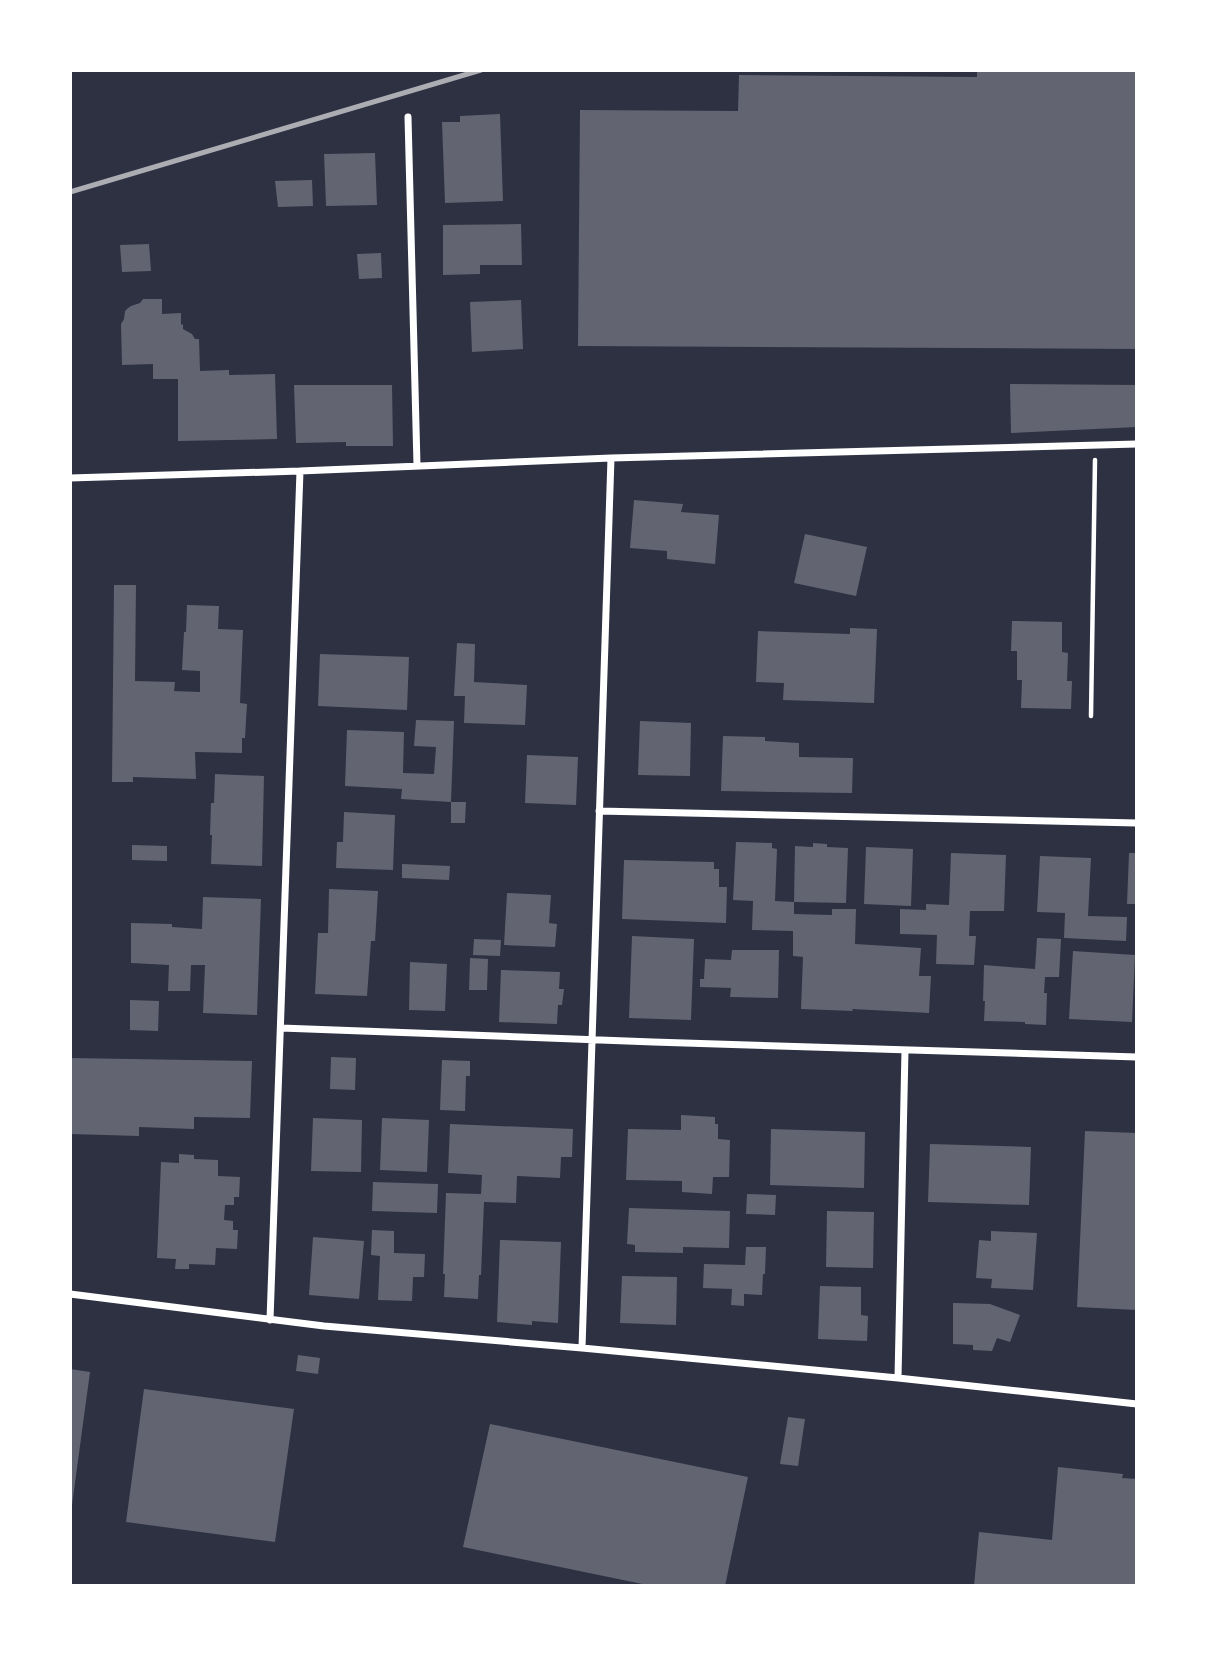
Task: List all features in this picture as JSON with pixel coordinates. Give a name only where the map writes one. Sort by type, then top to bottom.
[{"type":"street","points":[[408,117],[417,466]]},
{"type":"street","points":[[70,478],[611,458],[1137,444]]},
{"type":"street","points":[[582,1348],[611,458]]},
{"type":"street","points":[[270,1320],[300,471]]},
{"type":"street","points":[[600,811],[1137,823]]},
{"type":"street","points":[[281,1028],[1137,1057]]},
{"type":"street","points":[[898,1378],[905,1050]]},
{"type":"street","points":[[70,1294],[352,1329],[898,1378],[1137,1404]]},
{"type":"path","points":[[1091,716],[1095,445]]},
{"type":"building","points":[[977,70],[1137,70],[1137,349],[578,346],[580,110],[738,111],[739,75],[977,77]]},
{"type":"building","points":[[500,114],[503,201],[445,203],[442,122],[460,122],[460,116]]},
{"type":"building","points":[[375,153],[377,205],[326,206],[324,154]]},
{"type":"building","points":[[312,180],[313,206],[278,207],[275,181]]},
{"type":"building","points":[[521,224],[522,265],[480,265],[480,274],[443,275],[443,225]]},
{"type":"building","points":[[149,244],[151,271],[122,272],[120,245]]},
{"type":"building","points":[[381,253],[382,278],[359,279],[357,254]]},
{"type":"building","points":[[143,299],[162,299],[162,314],[181,313],[183,329],[195,339],[199,339],[200,371],[229,370],[229,375],[275,374],[277,439],[178,441],[178,379],[153,379],[153,364],[122,365],[121,324],[125,311]]},
{"type":"building","points":[[521,300],[523,349],[472,352],[470,302]]},
{"type":"building","points":[[1010,384],[1137,385],[1137,427],[1011,433]]},
{"type":"building","points":[[294,385],[392,385],[393,446],[346,446],[346,442],[296,443]]},
{"type":"building","points":[[634,500],[683,504],[681,512],[719,515],[715,564],[667,559],[667,551],[630,548]]},
{"type":"building","points":[[805,534],[867,547],[856,596],[794,583]]},
{"type":"building","points":[[114,585],[136,585],[135,681],[175,682],[174,691],[200,692],[200,671],[182,670],[187,605],[219,606],[218,629],[243,630],[240,703],[247,704],[242,753],[195,752],[196,779],[133,777],[133,782],[112,782]]},
{"type":"building","points":[[1012,621],[1062,622],[1062,652],[1068,653],[1067,681],[1072,681],[1071,709],[1021,708],[1022,680],[1017,680],[1017,651],[1011,651]]},
{"type":"building","points":[[850,628],[877,629],[874,703],[783,700],[784,683],[756,682],[758,631],[850,634]]},
{"type":"building","points":[[457,643],[475,644],[474,682],[527,685],[525,725],[464,723],[465,696],[454,696]]},
{"type":"building","points":[[320,654],[409,657],[407,710],[318,706]]},
{"type":"building","points":[[416,720],[454,721],[451,802],[401,799],[402,789],[345,786],[347,730],[404,732],[403,773],[434,774],[436,747],[414,746]]},
{"type":"building","points":[[640,721],[691,723],[690,776],[638,775]]},
{"type":"building","points":[[723,736],[765,737],[765,741],[799,743],[799,757],[853,758],[852,793],[721,791]]},
{"type":"building","points":[[527,755],[578,757],[576,805],[525,803]]},
{"type":"building","points":[[215,774],[264,776],[262,866],[211,864],[211,803],[214,803]]},
{"type":"building","points":[[451,802],[466,802],[465,823],[451,823]]},
{"type":"building","points":[[344,812],[395,815],[393,870],[336,868],[337,842],[343,842]]},
{"type":"building","points":[[736,842],[772,843],[772,848],[777,849],[775,901],[794,902],[794,914],[832,915],[832,909],[856,909],[855,944],[921,948],[919,976],[931,976],[929,1013],[801,1009],[803,957],[793,956],[793,931],[752,930],[753,901],[733,900]]},
{"type":"building","points":[[813,843],[848,848],[846,903],[794,902],[795,846],[813,847]]},
{"type":"building","points":[[132,845],[167,846],[167,861],[132,860]]},
{"type":"building","points":[[866,847],[913,849],[911,906],[864,904]]},
{"type":"building","points":[[951,853],[1006,855],[1004,911],[970,911],[969,936],[976,936],[974,965],[936,964],[937,935],[900,934],[900,909],[926,910],[926,904],[949,905]]},
{"type":"building","points":[[1129,853],[1137,853],[1137,904],[1127,904]]},
{"type":"building","points":[[1040,856],[1091,858],[1088,916],[1127,917],[1126,941],[1064,938],[1065,913],[1037,912]]},
{"type":"building","points":[[624,860],[714,862],[714,869],[719,869],[719,887],[727,887],[726,923],[622,919]]},
{"type":"building","points":[[402,864],[450,866],[449,880],[402,878]]},
{"type":"building","points":[[329,889],[378,891],[375,941],[371,941],[367,996],[315,994],[318,933],[328,933]]},
{"type":"building","points":[[507,893],[551,895],[549,923],[557,924],[555,947],[504,945]]},
{"type":"building","points":[[203,897],[261,899],[257,1015],[203,1013],[205,965],[191,965],[190,991],[168,991],[169,965],[131,963],[131,923],[172,924],[172,927],[202,929]]},
{"type":"building","points":[[632,936],[694,939],[691,1020],[629,1018]]},
{"type":"building","points":[[1037,938],[1061,939],[1059,977],[1045,977],[1046,1025],[984,1021],[984,965],[1035,969]]},
{"type":"building","points":[[474,939],[501,940],[500,956],[473,955]]},
{"type":"building","points":[[732,950],[779,950],[778,998],[730,997],[731,988],[700,987],[700,979],[704,979],[705,959],[731,960]]},
{"type":"building","points":[[1073,951],[1135,955],[1132,1022],[1069,1019]]},
{"type":"building","points":[[470,958],[488,959],[487,990],[469,990]]},
{"type":"building","points":[[410,962],[447,964],[445,1011],[409,1010]]},
{"type":"building","points":[[501,970],[560,972],[559,989],[564,989],[562,1005],[558,1005],[557,1024],[499,1022]]},
{"type":"building","points":[[130,1000],[159,1001],[158,1031],[130,1030]]},
{"type":"building","points":[[331,1057],[356,1058],[355,1090],[330,1089]]},
{"type":"building","points":[[70,1058],[252,1061],[250,1118],[194,1117],[194,1129],[139,1127],[139,1136],[70,1134]]},
{"type":"building","points":[[442,1060],[470,1061],[470,1076],[466,1076],[465,1111],[440,1110]]},
{"type":"building","points":[[681,1115],[715,1117],[718,1139],[730,1140],[729,1177],[713,1177],[712,1194],[682,1192],[682,1181],[626,1180],[628,1129],[681,1130]]},
{"type":"building","points":[[313,1118],[362,1120],[361,1172],[311,1171]]},
{"type":"building","points":[[382,1118],[429,1120],[427,1172],[380,1170]]},
{"type":"building","points":[[450,1124],[573,1129],[572,1157],[561,1157],[560,1178],[517,1176],[516,1203],[484,1202],[478,1299],[444,1297],[446,1193],[481,1194],[482,1175],[448,1173]]},
{"type":"building","points":[[771,1129],[865,1132],[864,1188],[770,1185]]},
{"type":"building","points":[[1085,1131],[1137,1133],[1137,1310],[1077,1307]]},
{"type":"building","points":[[930,1144],[1031,1147],[1029,1205],[928,1202]]},
{"type":"building","points":[[179,1154],[194,1155],[194,1159],[218,1160],[218,1176],[240,1177],[239,1197],[234,1197],[234,1205],[225,1205],[224,1220],[233,1221],[233,1230],[238,1230],[237,1249],[216,1248],[215,1265],[189,1264],[189,1269],[175,1269],[176,1259],[157,1258],[161,1162],[179,1163]]},
{"type":"building","points":[[373,1182],[438,1184],[437,1213],[372,1211]]},
{"type":"building","points":[[747,1194],[776,1195],[775,1215],[746,1214]]},
{"type":"building","points":[[629,1208],[730,1211],[729,1248],[683,1247],[683,1253],[635,1252],[635,1245],[627,1244]]},
{"type":"building","points":[[827,1211],[874,1212],[873,1268],[826,1267]]},
{"type":"building","points":[[372,1230],[394,1231],[394,1253],[425,1254],[424,1277],[413,1277],[412,1301],[378,1300],[380,1256],[371,1255]]},
{"type":"building","points":[[991,1231],[1037,1233],[1033,1290],[991,1288],[992,1279],[976,1278],[979,1240],[991,1241]]},
{"type":"building","points":[[313,1237],[364,1241],[359,1299],[309,1295]]},
{"type":"building","points":[[500,1240],[561,1242],[558,1323],[532,1321],[532,1325],[497,1322]]},
{"type":"building","points":[[746,1247],[766,1247],[762,1295],[744,1294],[744,1306],[731,1305],[732,1289],[703,1288],[704,1264],[745,1265]]},
{"type":"building","points":[[622,1276],[677,1277],[676,1325],[620,1323]]},
{"type":"building","points":[[820,1286],[861,1287],[861,1315],[868,1316],[867,1341],[818,1339]]},
{"type":"building","points":[[953,1303],[990,1304],[1020,1315],[1010,1342],[997,1338],[992,1351],[973,1350],[973,1345],[953,1344]]},
{"type":"building","points":[[298,1355],[320,1358],[318,1374],[296,1371]]},
{"type":"building","points":[[70,1369],[90,1372],[72,1505],[70,1505]]},
{"type":"building","points":[[144,1389],[294,1409],[275,1542],[126,1522]]},
{"type":"building","points":[[788,1417],[805,1419],[798,1466],[780,1464]]},
{"type":"building","points":[[490,1424],[748,1477],[725,1586],[652,1586],[463,1547]]},
{"type":"building","points":[[1058,1467],[1123,1474],[1122,1478],[1137,1479],[1137,1586],[974,1586],[979,1532],[1052,1540]]},
{"type":"railway","points":[[70,192],[481,70]]}]
